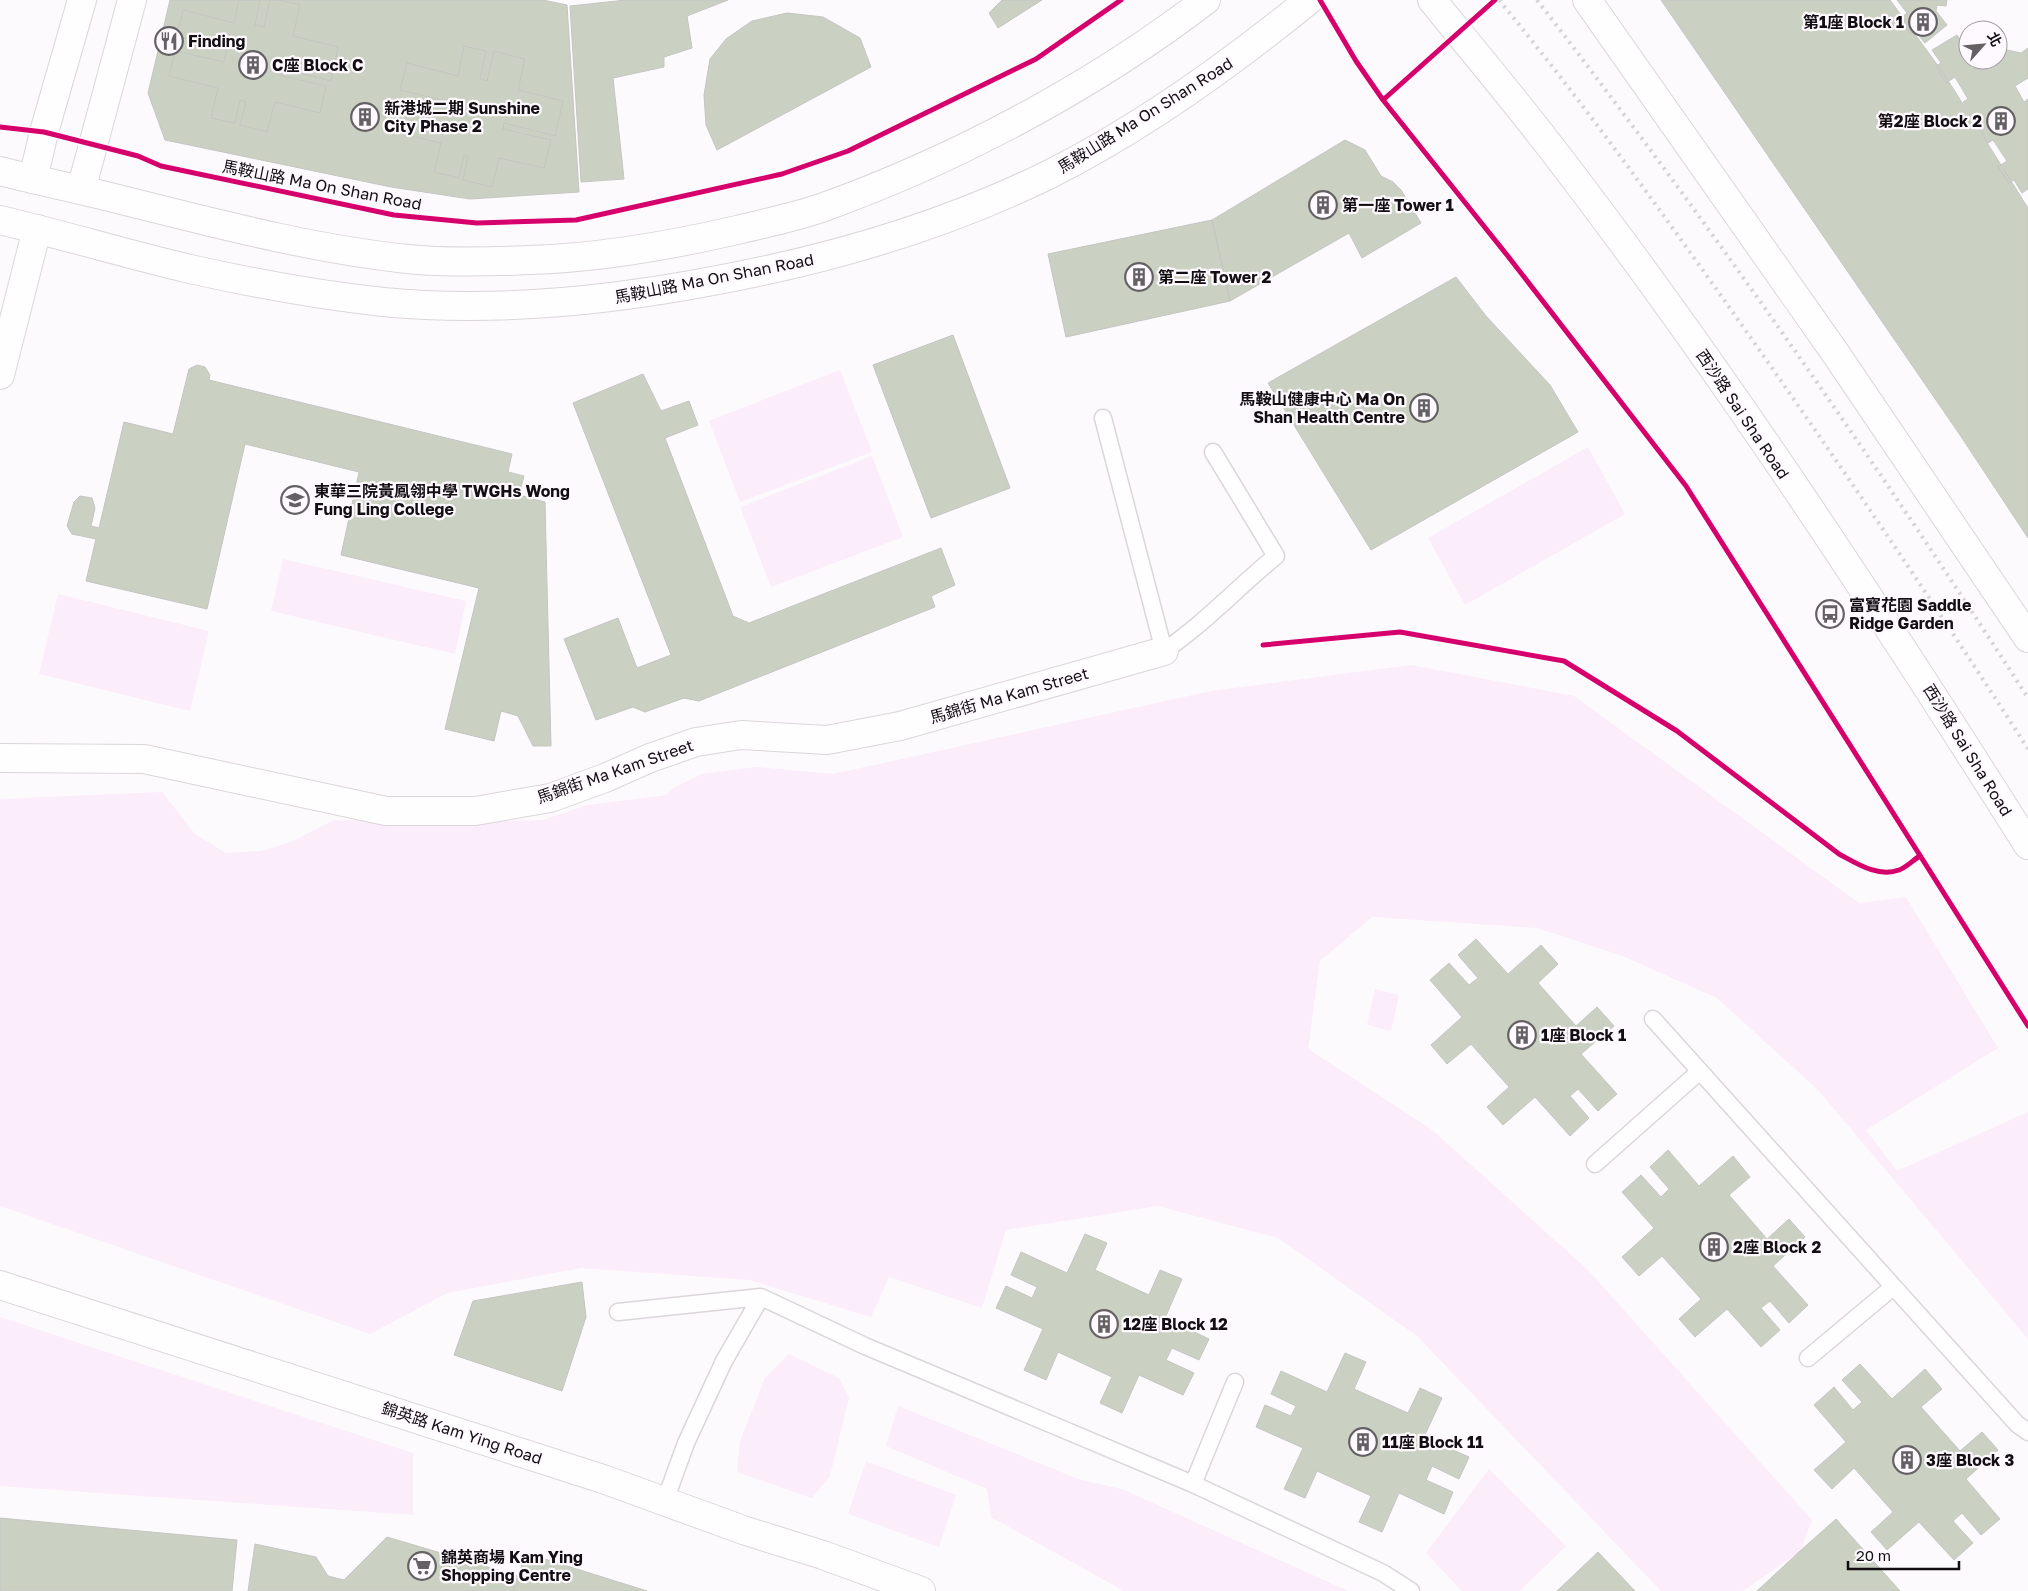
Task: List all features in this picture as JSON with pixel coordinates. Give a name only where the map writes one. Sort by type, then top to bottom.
[{"type":"main road","points":[[33,179],[44,132],[82,0]]},
{"type":"main road","points":[[81,190],[132,0]]},
{"type":"main road","points":[[0,171],[267,236],[409,259],[480,262],[601,256],[656,248],[767,223],[822,208],[906,174],[988,136],[1070,90],[1138,49],[1206,0]]},
{"type":"main road","name":"馬鞍山路 Ma On Shan Road","points":[[0,220],[189,268],[292,289],[384,302],[458,306],[521,305],[626,297],[778,268],[903,233],[975,207],[1048,175],[1110,141],[1238,57],[1309,0]]},
{"type":"main road","name":"西沙路 Sai Sha Road","points":[[1432,0],[1559,157],[1717,374],[1923,678],[2028,846]]},
{"type":"main road","points":[[1587,0],[1836,354],[2028,638]]},
{"type":"main road","points":[[0,375],[37,229]]},
{"type":"main road","name":"馬錦街 Ma Kam Street","points":[[0,758],[144,759],[386,811],[475,811],[550,798],[605,778],[650,758],[696,742],[741,735],[827,740],[900,726],[1164,651]]},
{"type":"main road","name":"錦英路 Kam Ying Road","points":[[0,1285],[556,1464],[746,1531],[823,1555],[921,1591]]},
{"type":"lane","points":[[1103,418],[1164,651],[1192,632],[1250,577],[1276,556],[1213,452]]},
{"type":"lane","points":[[1654,1019],[2017,1424],[2028,1432]]},
{"type":"lane","points":[[1595,1164],[1700,1071]]},
{"type":"lane","points":[[1808,1358],[1893,1286]]},
{"type":"lane","points":[[665,1501],[686,1443],[724,1361],[761,1297]]},
{"type":"lane","points":[[618,1312],[761,1297],[865,1346],[1193,1484],[1383,1573],[1411,1591]]},
{"type":"lane","points":[[1193,1484],[1235,1382]]},
{"type":"shaded area","points":[[840,370],[872,452],[740,502],[709,421]]},
{"type":"shaded area","points":[[1588,447],[1625,514],[1465,605],[1428,538]]},
{"type":"shaded area","points":[[872,456],[903,537],[771,587],[740,507]]},
{"type":"shaded area","points":[[283,559],[466,601],[455,654],[271,611]]},
{"type":"shaded area","points":[[58,594],[209,631],[190,711],[39,674]]},
{"type":"shaded area","points":[[1411,665],[1574,696],[1859,903],[1906,897],[1998,1048],[1866,1130],[1897,1171],[2028,1112],[2028,1339],[1819,1091],[1717,998],[1625,957],[1537,928],[1372,917],[1320,961],[1308,1049],[1431,1129],[1588,1270],[1812,1520],[1800,1551],[1743,1591],[1661,1591],[1417,1336],[1278,1238],[1158,1206],[1006,1230],[982,1308],[889,1277],[871,1317],[749,1280],[581,1268],[447,1293],[370,1334],[0,1206],[0,799],[162,792],[195,834],[226,853],[261,851],[291,842],[334,820],[474,822],[543,820],[587,805],[667,795],[673,788],[702,774],[757,767],[833,774],[1211,691]]},
{"type":"shaded area","points":[[1375,989],[1399,995],[1391,1031],[1367,1025]]},
{"type":"shaded area","points":[[0,1317],[413,1453],[413,1515],[0,1486]]},
{"type":"shaded area","points":[[789,1354],[839,1378],[849,1398],[830,1476],[812,1498],[737,1472],[740,1441],[765,1378]]},
{"type":"shaded area","points":[[898,1406],[1081,1480],[1122,1489],[1348,1591],[1124,1591],[991,1517],[987,1489],[886,1446]]},
{"type":"shaded area","points":[[866,1461],[956,1495],[939,1547],[848,1514]]},
{"type":"shaded area","points":[[1489,1469],[1566,1546],[1520,1591],[1462,1591],[1426,1553]]},
{"type":"building","name":"新港城二期 Sunshine City Phase 2","points":[[170,0],[543,0],[567,5],[579,192],[470,199],[391,187],[165,140],[148,93]]},
{"type":"building","name":"C座 Block C","points":[[239,0],[260,0],[255,25],[264,27],[270,0],[280,0],[300,5],[293,36],[338,47],[331,81],[280,68],[278,75],[326,86],[320,113],[275,102],[267,132],[240,125],[246,102],[240,100],[235,123],[211,118],[218,88],[169,76],[175,51],[224,62],[227,48],[177,36],[183,10],[234,23]]},
{"type":"building","points":[[626,0],[728,0],[687,16],[692,48],[664,57],[664,67],[613,78],[624,179],[581,182],[570,6]]},
{"type":"building","points":[[1002,0],[1042,0],[998,28],[989,13]]},
{"type":"building","points":[[1661,0],[1890,0],[1944,74],[2028,208],[2028,538],[1960,435]]},
{"type":"building","name":"第1座 Block 1","points":[[1897,0],[1947,0],[1946,6],[1937,5],[1936,11],[1947,25],[1925,43],[1915,31],[1911,34],[1899,19],[1907,13]]},
{"type":"building","points":[[787,13],[823,17],[860,38],[871,67],[717,150],[706,125],[704,95],[710,59],[726,39],[752,21]]},
{"type":"building","name":"第2座 Block 2","points":[[1957,35],[1958,70],[2008,70],[2008,50],[2021,53],[2028,48],[2028,78],[2015,86],[2024,102],[2028,99],[2028,189],[2022,193],[2014,180],[2009,183],[1998,167],[2007,161],[1993,140],[1988,143],[1963,102],[1968,99],[1955,77],[1946,83],[1936,66],[1941,63],[1932,50]]},
{"type":"building","points":[[464,46],[486,51],[480,79],[487,81],[494,51],[525,59],[518,90],[563,101],[555,136],[504,123],[503,129],[551,140],[544,168],[499,158],[492,187],[463,180],[468,157],[464,155],[459,178],[434,172],[441,143],[392,131],[399,104],[447,116],[450,102],[400,90],[407,63],[458,76]]},
{"type":"building","name":"第一座 Tower 1","points":[[1345,140],[1365,150],[1381,176],[1393,182],[1401,190],[1421,223],[1362,258],[1349,233],[1230,301],[1212,220]]},
{"type":"building","name":"第二座 Tower 2","points":[[1212,220],[1230,301],[1066,337],[1048,254]]},
{"type":"building","name":"馬鞍山健康中心 Ma On Shan Health Centre","points":[[1456,277],[1486,316],[1550,385],[1578,432],[1371,550],[1268,383]]},
{"type":"building","points":[[953,335],[1010,488],[931,518],[873,365]]},
{"type":"building","points":[[197,365],[205,367],[210,375],[209,380],[512,454],[508,472],[524,476],[519,495],[545,502],[551,746],[533,746],[518,716],[501,711],[494,741],[445,729],[479,588],[341,555],[359,472],[245,444],[207,609],[86,581],[96,539],[72,534],[67,526],[74,502],[80,496],[92,498],[95,508],[91,526],[99,528],[124,422],[173,434],[189,369]]},
{"type":"building","points":[[643,374],[661,411],[689,401],[698,425],[665,438],[733,616],[749,623],[941,548],[955,585],[931,596],[935,607],[699,701],[684,698],[645,712],[633,707],[596,720],[564,639],[618,618],[637,668],[671,655],[573,403]]},
{"type":"building","name":"1座 Block 1","points":[[1476,939],[1508,974],[1541,945],[1558,964],[1538,983],[1576,1026],[1597,1007],[1614,1026],[1581,1054],[1617,1094],[1598,1111],[1578,1089],[1570,1096],[1589,1118],[1570,1136],[1535,1097],[1503,1125],[1487,1107],[1509,1087],[1471,1044],[1447,1064],[1431,1045],[1462,1017],[1430,980],[1449,963],[1469,985],[1478,978],[1458,955]]},
{"type":"building","name":"2座 Block 2","points":[[1668,1150],[1699,1186],[1733,1156],[1750,1177],[1729,1195],[1767,1239],[1789,1219],[1805,1237],[1773,1266],[1808,1305],[1789,1323],[1770,1301],[1761,1308],[1780,1330],[1761,1347],[1727,1309],[1695,1337],[1679,1319],[1701,1299],[1662,1256],[1639,1276],[1622,1257],[1654,1228],[1622,1192],[1641,1175],[1661,1197],[1669,1189],[1650,1167]]},
{"type":"building","name":"12座 Block 12","points":[[1085,1234],[1107,1243],[1095,1270],[1149,1295],[1160,1270],[1182,1279],[1165,1318],[1209,1339],[1199,1360],[1172,1348],[1166,1360],[1194,1373],[1183,1395],[1139,1375],[1122,1413],[1100,1403],[1112,1377],[1058,1352],[1046,1380],[1024,1370],[1043,1329],[996,1308],[1006,1286],[1032,1298],[1037,1287],[1011,1275],[1021,1252],[1067,1273]]},
{"type":"building","points":[[582,1282],[586,1317],[562,1391],[454,1355],[473,1301]]},
{"type":"building","name":"11座 Block 11","points":[[1345,1353],[1366,1362],[1354,1389],[1408,1413],[1420,1388],[1442,1398],[1424,1437],[1469,1457],[1459,1479],[1432,1466],[1426,1480],[1453,1492],[1444,1514],[1399,1493],[1382,1532],[1359,1522],[1371,1496],[1317,1471],[1305,1498],[1284,1489],[1303,1448],[1256,1427],[1265,1405],[1291,1416],[1296,1406],[1271,1394],[1281,1371],[1327,1392]]},
{"type":"building","name":"3座 Block 3","points":[[1860,1364],[1892,1399],[1925,1369],[1942,1389],[1921,1407],[1960,1451],[1982,1432],[1998,1450],[1966,1479],[2000,1519],[1981,1535],[1962,1513],[1953,1521],[1973,1543],[1954,1560],[1919,1522],[1887,1550],[1871,1532],[1893,1512],[1854,1468],[1832,1489],[1814,1470],[1846,1442],[1814,1405],[1834,1387],[1853,1410],[1862,1402],[1842,1380]]},
{"type":"building","points":[[0,1518],[237,1540],[232,1591],[0,1591]]},
{"type":"building","points":[[1836,1519],[1900,1591],[1757,1591],[1800,1551]]},
{"type":"building","name":"錦英商場 Kam Ying Shopping Centre","points":[[387,1537],[518,1576],[513,1591],[248,1591],[255,1544],[316,1557],[328,1576],[344,1580]]},
{"type":"building","points":[[1598,1552],[1635,1591],[1557,1591]]},
{"type":"building","points":[[526,1553],[647,1591],[513,1591]]},
{"type":"railway","points":[[1499,0],[1590,116],[1734,314],[1883,530],[2028,749]]},
{"type":"railway","points":[[1537,0],[1665,170],[1790,344],[1911,520],[2028,698]]},
{"type":"cycle path","points":[[0,127],[44,132],[138,156],[161,166],[394,215],[477,223],[576,220],[782,174],[848,151],[1036,59],[1121,0]]},
{"type":"cycle path","points":[[1320,0],[1356,61],[1383,100],[1507,255],[1686,486],[2028,1026]]},
{"type":"cycle path","points":[[1383,100],[1495,0]]},
{"type":"cycle path","points":[[1263,645],[1400,632],[1564,661],[1677,731],[1839,854],[1860,865],[1883,872],[1899,870],[1920,856]]},
{"type":"place","name":"第1座 Block 1","points":[[1923,22]]},
{"type":"place","name":"Finding","points":[[169,41]]},
{"type":"place","name":"C座 Block C","points":[[253,65]]},
{"type":"place","name":"新港城二期 Sunshine City Phase 2","points":[[365,117]]},
{"type":"place","name":"第2座 Block 2","points":[[2001,121]]},
{"type":"place","name":"第一座 Tower 1","points":[[1323,205]]},
{"type":"place","name":"第二座 Tower 2","points":[[1139,277]]},
{"type":"place","name":"馬鞍山健康中心 Ma On Shan Health Centre","points":[[1424,408]]},
{"type":"place","name":"東華三院黃鳳翎中學 TWGHs Wong Fung Ling College","points":[[295,500]]},
{"type":"place","name":"富寶花園 Saddle Ridge Garden","points":[[1830,614]]},
{"type":"place","name":"1座 Block 1","points":[[1522,1035]]},
{"type":"place","name":"2座 Block 2","points":[[1714,1247]]},
{"type":"place","name":"12座 Block 12","points":[[1104,1324]]},
{"type":"place","name":"11座 Block 11","points":[[1363,1442]]},
{"type":"place","name":"3座 Block 3","points":[[1907,1460]]},
{"type":"place","name":"錦英商場 Kam Ying Shopping Centre","points":[[422,1566]]}]
